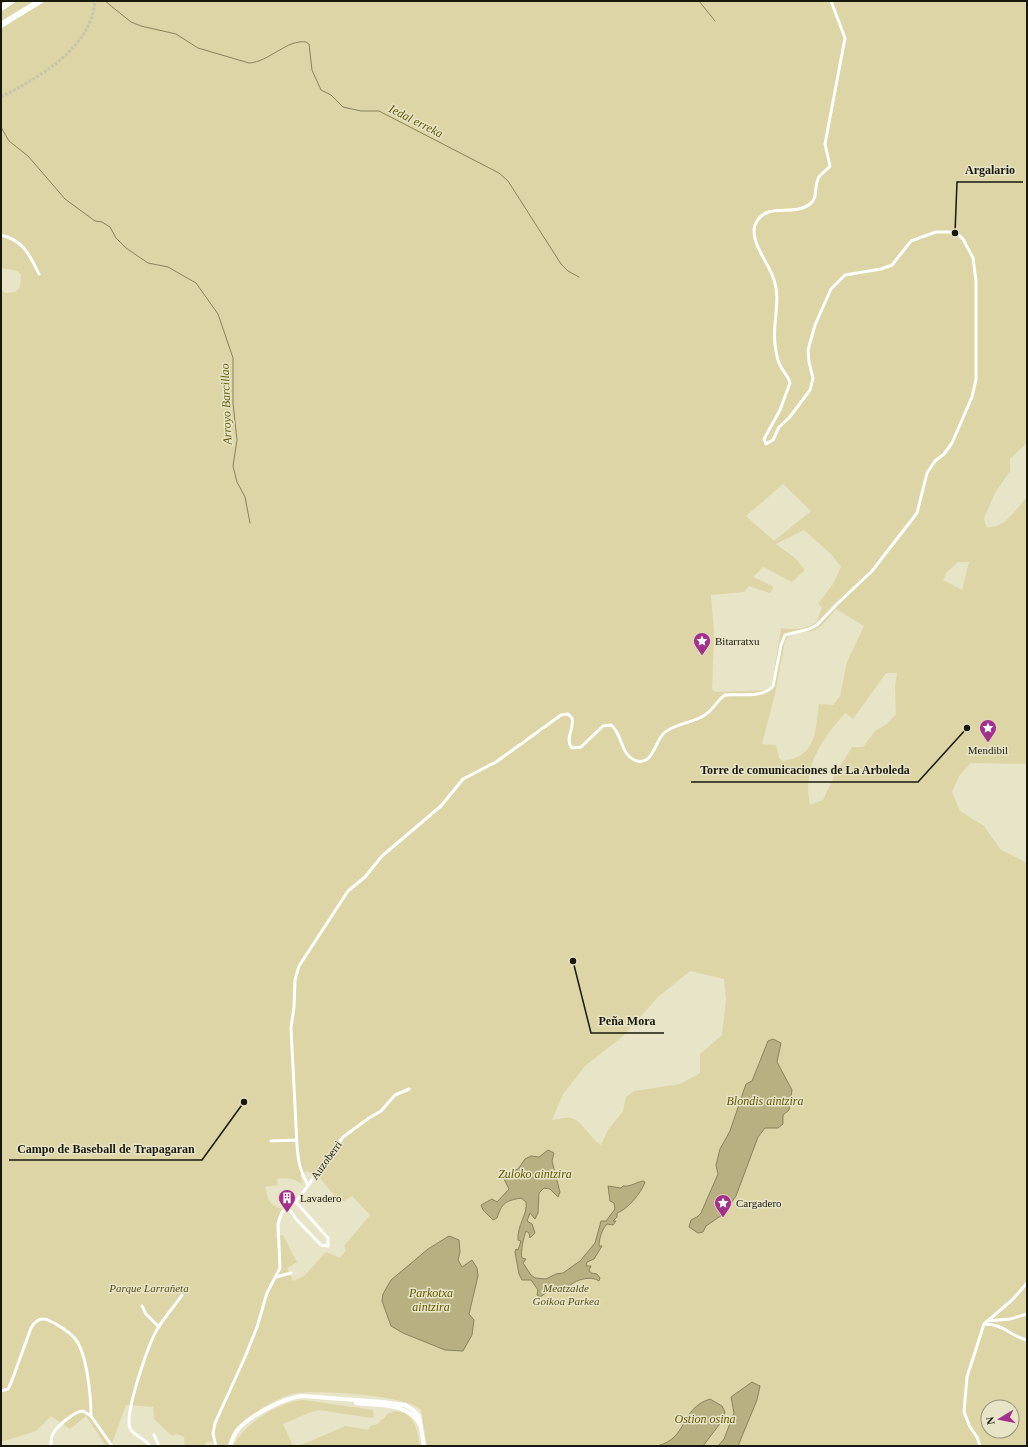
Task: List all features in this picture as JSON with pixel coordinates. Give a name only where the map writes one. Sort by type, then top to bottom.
[{"type":"highway","points":[[1,25],[40,1]]},
{"type":"highway","points":[[1,8],[11,2]]},
{"type":"street","points":[[308,1185],[299,1165],[296,1140],[290,1028],[294,1007],[296,973],[348,891],[365,877],[375,863],[441,806],[463,779],[496,762],[561,715],[568,714],[573,720],[569,738],[572,748],[581,748],[603,726],[611,725],[618,734],[626,753],[636,761],[642,761],[651,755],[661,735],[666,731],[702,717],[708,713],[725,695],[763,693],[770,690],[773,686],[781,645],[785,635],[809,629],[817,625],[828,615],[836,605],[872,571],[917,513],[927,473],[935,461],[944,454],[952,443],[972,398],[976,379],[976,293],[973,258],[968,245],[957,234],[949,232],[936,232],[911,241],[892,265],[881,269],[845,275],[831,289],[815,325],[808,350],[813,378],[810,390],[789,418],[779,427],[773,440],[766,444],[764,442],[764,439],[778,415],[790,383],[780,366],[774,342],[778,299],[777,291],[773,277],[756,241],[754,228],[758,220],[767,212],[774,210],[796,211],[805,208],[813,201],[816,195],[818,178],[830,166],[825,144],[845,38],[831,1]]},
{"type":"street","points":[[1,235],[18,241],[26,249],[39,274]]},
{"type":"street","name":"Auzoberri","points":[[287,1206],[295,1201],[308,1185],[343,1137],[381,1111],[395,1095],[409,1089]]},
{"type":"street","points":[[271,1141],[296,1140]]},
{"type":"street","points":[[216,1446],[213,1434],[215,1423],[257,1327],[267,1292],[276,1277],[280,1264],[278,1224],[282,1212],[287,1206],[296,1219],[321,1245],[328,1246],[328,1238],[295,1201]]},
{"type":"street","points":[[276,1277],[291,1273]]},
{"type":"street","points":[[980,1446],[964,1412],[967,1377],[984,1324],[1012,1300],[1027,1282]]},
{"type":"street","points":[[150,1446],[130,1430],[129,1414],[149,1347],[159,1327],[182,1295]]},
{"type":"street","points":[[142,1306],[146,1314],[159,1327]]},
{"type":"street","points":[[987,1321],[1010,1319],[1027,1314]]},
{"type":"street","points":[[1,1391],[8,1389],[11,1384],[30,1328],[34,1322],[44,1319],[55,1323],[76,1340],[81,1351],[91,1402],[91,1416]]},
{"type":"street","points":[[984,1324],[999,1325],[1016,1336],[1027,1340]]},
{"type":"street","points":[[230,1446],[238,1430],[281,1401],[297,1396],[383,1402],[405,1406],[419,1416],[424,1446]]},
{"type":"street","points":[[50,1446],[54,1432],[75,1413],[83,1411],[91,1416],[112,1446]]},
{"type":"street","points":[[154,1435],[159,1446]]},
{"type":"green space","points":[[1,1],[1027,1],[1027,443],[1010,459],[1010,471],[995,493],[984,518],[986,527],[998,525],[1009,518],[1027,497],[1027,764],[971,763],[959,776],[952,792],[960,811],[984,826],[1000,849],[1027,863],[1027,1446],[427,1446],[421,1410],[413,1405],[398,1400],[359,1394],[319,1392],[292,1394],[278,1399],[262,1408],[239,1424],[232,1435],[228,1446],[214,1446],[213,1441],[207,1442],[203,1446],[185,1446],[184,1437],[176,1434],[172,1436],[154,1419],[153,1407],[126,1405],[111,1446],[106,1446],[86,1416],[70,1429],[51,1416],[36,1431],[1,1442],[1,290],[5,293],[15,292],[20,287],[21,275],[17,271],[1,268]],"holes":[[[783,484],[811,511],[774,541],[746,516]],[[804,530],[831,554],[841,567],[833,584],[818,604],[822,607],[817,622],[800,628],[781,628],[772,684],[769,690],[715,692],[712,690],[714,633],[711,595],[744,592],[749,586],[770,593],[774,587],[753,577],[763,567],[792,582],[805,570],[795,558],[776,544]],[[958,562],[969,562],[962,590],[943,580],[947,572]],[[836,609],[864,626],[847,662],[840,696],[833,705],[819,704],[815,733],[808,749],[793,759],[782,761],[779,758],[776,745],[762,744],[775,694],[785,641],[791,635],[815,630],[824,623]],[[886,673],[897,673],[895,688],[896,714],[887,724],[875,731],[863,747],[852,747],[835,774],[823,800],[810,805],[808,791],[811,766],[821,744],[845,713],[853,719]],[[690,971],[724,979],[726,999],[722,1035],[700,1054],[700,1073],[680,1084],[634,1091],[626,1097],[623,1111],[608,1130],[601,1145],[575,1119],[569,1118],[552,1120],[563,1094],[585,1066],[622,1037],[658,997]],[[307,1171],[320,1178],[337,1199],[344,1201],[352,1196],[370,1215],[344,1246],[346,1250],[340,1258],[326,1252],[304,1276],[293,1281],[287,1268],[297,1262],[283,1235],[276,1237],[277,1220],[282,1209],[272,1204],[267,1196],[265,1187],[278,1185],[277,1179],[281,1178],[288,1178],[303,1185],[300,1175]]]},
{"type":"green space","points":[[304,1400],[373,1410],[374,1417],[371,1418],[319,1410],[283,1424],[293,1446],[233,1446],[245,1430],[264,1415],[284,1405],[295,1401]]},
{"type":"green space","points":[[395,1411],[402,1412],[411,1418],[418,1434],[420,1446],[299,1446],[345,1426],[369,1430],[370,1426],[378,1424],[387,1414]]},
{"type":"water","name":"Blondis aintzira","points":[[773,1039],[781,1043],[777,1062],[792,1090],[789,1110],[783,1115],[783,1124],[778,1128],[765,1128],[758,1137],[736,1196],[722,1215],[706,1226],[703,1232],[698,1233],[689,1227],[691,1220],[701,1213],[718,1174],[716,1165],[720,1149],[730,1131],[746,1084],[752,1081],[768,1041]]},
{"type":"water","name":"Zuloko aintzira","points":[[548,1150],[554,1153],[552,1161],[560,1192],[558,1197],[550,1189],[544,1188],[539,1193],[538,1213],[535,1219],[530,1213],[527,1221],[532,1224],[535,1233],[530,1238],[529,1233],[526,1231],[522,1244],[522,1258],[526,1259],[523,1263],[531,1275],[535,1278],[546,1279],[556,1274],[563,1273],[580,1261],[595,1243],[601,1221],[606,1221],[615,1209],[614,1203],[610,1201],[608,1186],[621,1188],[623,1186],[629,1186],[643,1181],[645,1182],[641,1191],[634,1200],[617,1213],[617,1217],[613,1221],[616,1221],[613,1225],[607,1224],[605,1226],[602,1231],[599,1246],[602,1246],[594,1259],[587,1262],[586,1266],[591,1266],[589,1270],[591,1273],[597,1274],[600,1278],[599,1281],[591,1278],[579,1280],[571,1284],[568,1287],[570,1288],[566,1291],[552,1289],[540,1297],[537,1295],[538,1290],[531,1280],[522,1280],[519,1274],[515,1252],[516,1249],[518,1250],[521,1241],[518,1240],[518,1235],[526,1202],[521,1198],[511,1200],[503,1206],[497,1218],[493,1220],[483,1210],[481,1205],[492,1199],[497,1202],[509,1189],[504,1179],[510,1172],[518,1169],[525,1159],[531,1156],[539,1157]]},
{"type":"water","name":"Parkotxa aintzira","points":[[449,1236],[459,1240],[460,1252],[458,1260],[462,1267],[472,1260],[477,1268],[478,1276],[469,1314],[474,1320],[472,1335],[463,1351],[445,1350],[403,1333],[391,1326],[382,1301],[383,1294],[391,1280],[428,1249]]},
{"type":"water","name":"Ostion osina","points":[[752,1382],[760,1386],[757,1400],[738,1446],[718,1446],[724,1439],[734,1413],[731,1397]]},
{"type":"water","name":"Ostion osina","points":[[710,1399],[722,1406],[725,1412],[722,1421],[703,1446],[657,1446],[674,1437],[693,1409]]},
{"type":"waterway","name":"Iedal erreka","points":[[105,1],[131,22],[141,26],[176,34],[198,48],[249,63],[264,59],[292,44],[306,42],[309,44],[312,70],[321,90],[331,95],[343,107],[361,111],[379,111],[499,173],[508,181],[561,264],[568,271],[579,277]]},
{"type":"waterway","points":[[699,1],[715,21]]},
{"type":"waterway","name":"Arroyo Barcillao","points":[[1,127],[9,141],[28,156],[65,199],[95,221],[102,222],[110,227],[116,238],[126,248],[148,263],[168,267],[196,283],[218,314],[233,358],[233,403],[237,440],[233,466],[237,482],[245,497],[250,523]]},
{"type":"tunnel","points":[[1,97],[31,80],[61,60],[74,47],[84,33],[91,18],[95,1]]},
{"type":"place","name":"Argalario","points":[[955,233]]},
{"type":"place","name":"Bitarratxu","points":[[702,656]]},
{"type":"place","name":"Torre de comunicaciones de La Arboleda","points":[[967,728]]},
{"type":"place","name":"Mendibil","points":[[988,743]]},
{"type":"place","name":"Peña Mora","points":[[573,961]]},
{"type":"place","name":"Campo de Baseball de Trapagaran","points":[[244,1102]]},
{"type":"place","name":"Lavadero","points":[[287,1213]]},
{"type":"place","name":"Cargadero","points":[[723,1218]]},
{"type":"park label","name":"Parque Larrañeta","points":[[149,1288]]},
{"type":"park label","name":"Meatzalde Goikoa Parkea","points":[[566,1294]]}]
